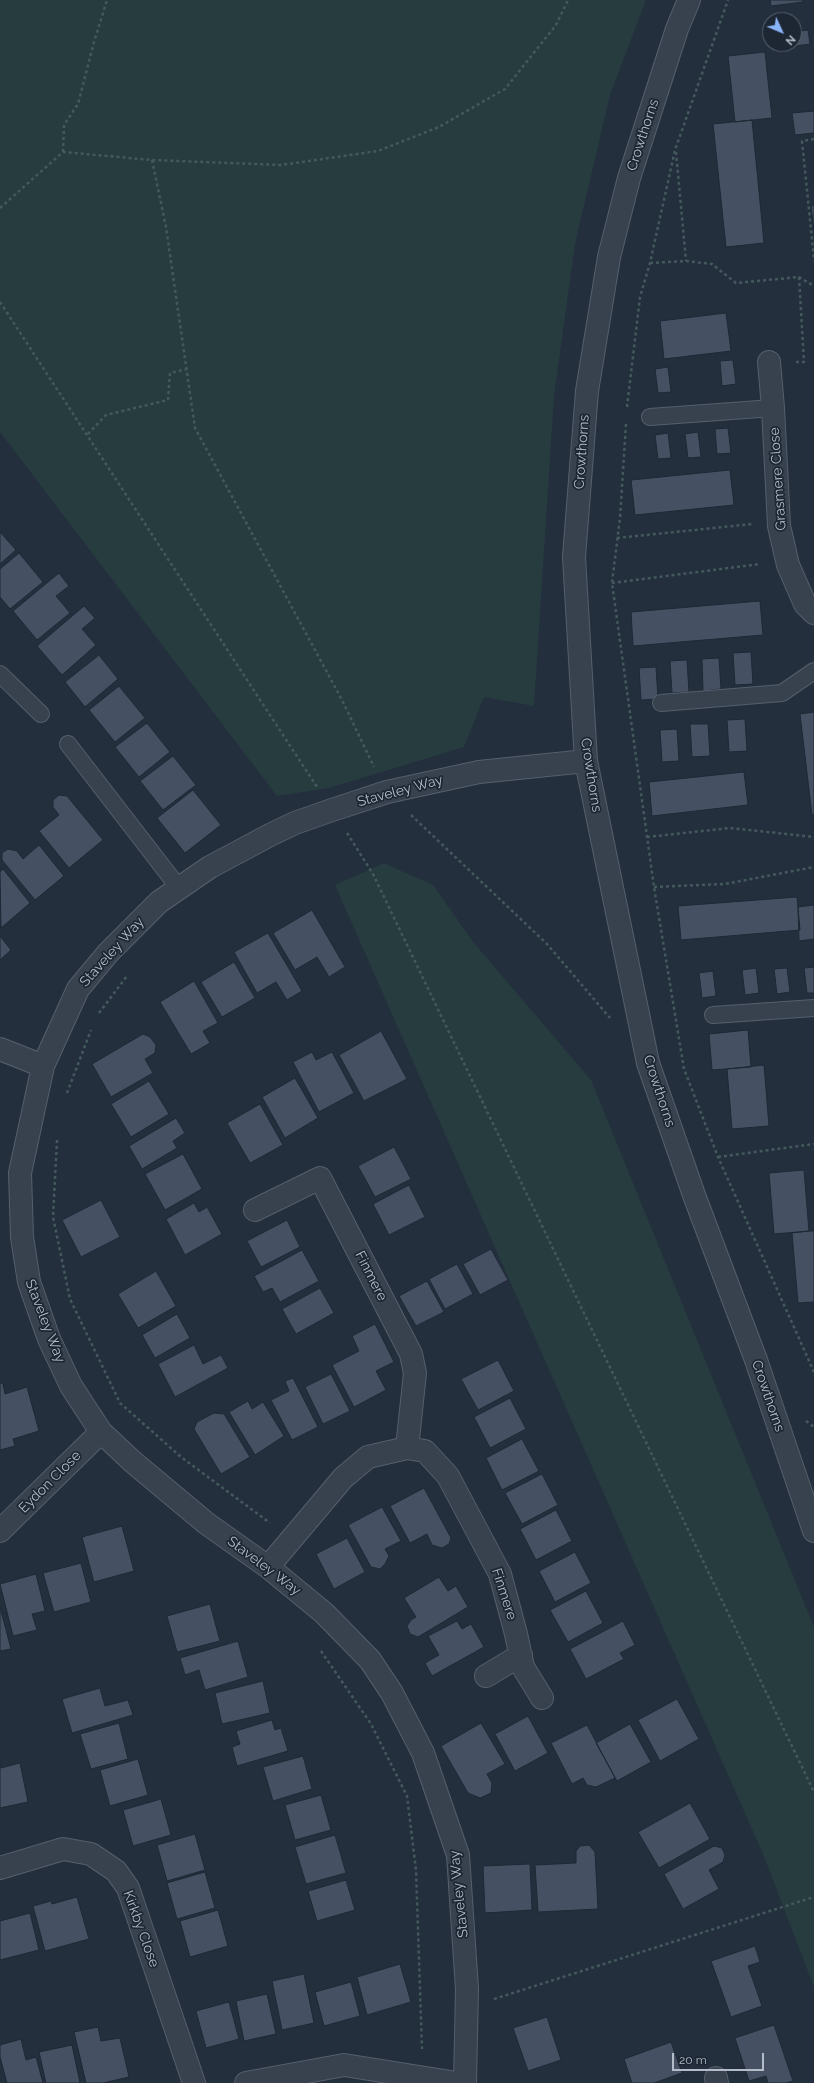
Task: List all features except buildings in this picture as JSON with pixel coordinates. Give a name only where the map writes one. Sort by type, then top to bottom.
[{"type":"street","name":"Crowthorns","points":[[689,0],[677,29],[629,178],[609,257],[587,391],[574,558],[586,761],[648,1063],[694,1194],[756,1360],[807,1487],[814,1530]]},
{"type":"street","name":"Grasmere Close","points":[[769,362],[773,408],[778,521],[787,561],[805,604],[814,614]]},
{"type":"street","name":"Staveley Way","points":[[465,2083],[467,1989],[458,1854],[423,1753],[392,1693],[370,1660],[324,1613],[268,1568],[206,1522],[133,1462],[101,1432],[71,1386],[52,1346],[29,1282],[22,1237],[20,1173],[43,1066],[78,989],[108,953],[154,907],[179,888],[210,867],[295,823],[386,792],[478,772],[586,761]]},
{"type":"street","points":[[0,1049],[43,1066]]},
{"type":"street","name":"Finmere","points":[[255,1210],[320,1178],[411,1354],[415,1373],[407,1448]]},
{"type":"street","name":"Eydon Close","points":[[0,1531],[101,1432]]},
{"type":"street","name":"Finmere","points":[[268,1568],[343,1478],[368,1457],[407,1448],[425,1450],[448,1476],[500,1574],[522,1667],[542,1698]]},
{"type":"street","points":[[486,1676],[520,1655]]},
{"type":"street","name":"Kirkby Close","points":[[0,1868],[63,1849],[90,1854],[116,1871],[128,1888],[194,2083]]},
{"type":"street","points":[[246,2083],[344,2065],[457,2083]]},
{"type":"lane","name":"Grasmere Close","points":[[650,417],[773,408]]},
{"type":"lane","points":[[661,704],[782,693],[814,671]]},
{"type":"lane","points":[[0,674],[41,714]]},
{"type":"lane","points":[[68,744],[179,888]]},
{"type":"lane","points":[[713,1015],[814,1008]]},
{"type":"path","points":[[0,208],[63,152],[64,125],[78,104],[94,42],[108,0]]},
{"type":"path","points":[[63,152],[152,160],[282,165],[378,151],[439,127],[505,89],[556,25],[568,0]]},
{"type":"path","points":[[627,410],[628,388],[640,297],[650,263],[675,150],[721,15],[728,0]]},
{"type":"path","points":[[814,139],[802,141],[814,259]]},
{"type":"path","points":[[675,150],[686,261]]},
{"type":"path","points":[[152,160],[166,227],[195,428],[342,700],[386,792],[547,944],[613,1021]]},
{"type":"path","points":[[650,263],[686,261],[712,264],[736,282],[799,277],[814,286]]},
{"type":"path","points":[[769,362],[804,362],[799,277]]},
{"type":"path","points":[[0,302],[88,434],[373,874],[814,1792]]},
{"type":"path","points":[[88,434],[106,415],[168,400],[170,373],[187,369]]},
{"type":"path","points":[[626,418],[612,583],[654,887],[684,1069],[718,1157],[814,1372]]},
{"type":"path","points":[[617,538],[778,521]]},
{"type":"path","points":[[612,583],[787,561]]},
{"type":"path","points":[[647,838],[730,828],[814,837]]},
{"type":"path","points":[[654,887],[725,884],[814,867]]},
{"type":"path","points":[[98,1014],[129,973]]},
{"type":"path","points":[[66,1094],[92,1029]]},
{"type":"path","points":[[57,1139],[53,1217],[70,1299],[120,1403],[181,1458],[292,1539]]},
{"type":"path","points":[[718,1157],[814,1144]]},
{"type":"path","points":[[319,1649],[371,1724],[407,1796],[416,1870],[423,2078]]},
{"type":"path","points":[[467,2008],[814,1897]]},
{"type":"green space","points":[[0,0],[646,0],[610,95],[575,244],[554,396],[534,706],[484,697],[464,747],[329,788],[277,796],[0,432]]},
{"type":"green space","points":[[384,863],[433,885],[474,943],[591,1080],[814,1627],[814,1987],[763,1854],[335,885]]}]
